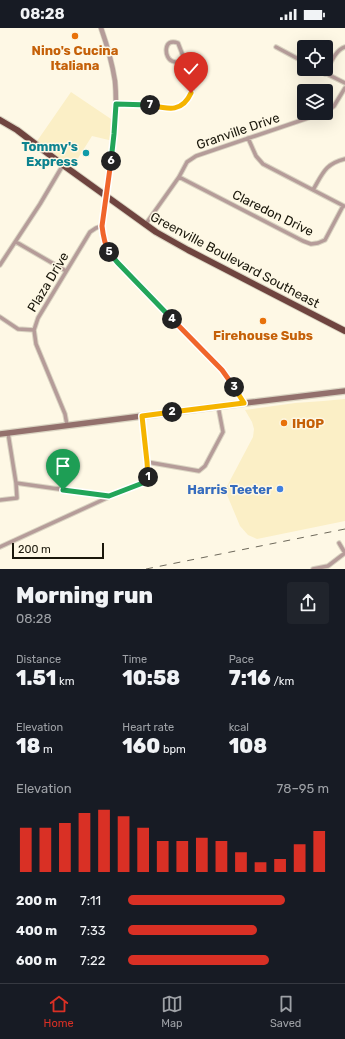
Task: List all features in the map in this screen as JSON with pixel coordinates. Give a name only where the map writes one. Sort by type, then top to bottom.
[{"type":"highway","name":"Greenville Boulevard Southeast","points":[[0,120],[17,130],[145,225],[177,244],[345,331]]},
{"type":"main road","points":[[0,434],[345,391]]},
{"type":"street","points":[[101,28],[112,63],[115,80],[116,104],[114,134],[102,226],[102,235],[105,244],[113,257],[222,370],[244,403]]},
{"type":"street","points":[[116,104],[144,104],[167,108],[178,108],[189,98],[192,87],[191,81],[178,44],[174,42],[169,43],[166,49],[169,59],[171,61],[185,64]]},
{"type":"street","points":[[333,59],[337,52],[345,46]]},
{"type":"street","points":[[276,47],[297,58]]},
{"type":"street","points":[[329,76],[345,84]]},
{"type":"street","points":[[333,107],[345,88]]},
{"type":"street","name":"Granville Drive","points":[[145,225],[187,162],[196,156],[302,120]]},
{"type":"street","points":[[248,138],[256,156],[263,164],[344,206]]},
{"type":"street","points":[[313,190],[326,168],[337,161],[345,159]]},
{"type":"street","points":[[0,265],[40,204],[63,165]]},
{"type":"street","name":"Claredon Drive","points":[[178,176],[302,241],[311,244],[325,240],[344,206]]},
{"type":"street","name":"Plaza Drive","points":[[67,425],[65,414],[36,344],[34,330],[38,318],[90,232],[102,226]]},
{"type":"street","points":[[16,242],[66,271]]},
{"type":"street","points":[[0,317],[18,329],[34,330]]},
{"type":"street","points":[[147,462],[199,471],[205,466],[223,432],[218,406]]},
{"type":"street","points":[[0,547],[109,496],[148,481],[142,416]]},
{"type":"street","points":[[0,500],[17,498],[8,433]]},
{"type":"street","points":[[16,483],[109,496]]},
{"type":"street","points":[[313,569],[328,566],[345,553],[339,543]]},
{"type":"shaded area","points":[[71,92],[111,119],[115,120],[113,141],[92,136],[70,171],[35,144]]},
{"type":"shaded area","points":[[345,399],[345,521],[257,539],[248,535],[240,526],[225,490],[253,437],[254,429],[252,422],[245,410],[295,403]]},
{"type":"railway","points":[[146,569],[345,529]]},
{"type":"place","name":"Nino's Cucina Italiana","points":[[75,36]]},
{"type":"place","name":"Tommy's Express","points":[[86,153]]},
{"type":"place","name":"Firehouse Subs","points":[[263,321]]},
{"type":"place","name":"IHOP","points":[[284,423]]},
{"type":"place","name":"Harris Teeter","points":[[280,489]]},
{"type":"route","points":[[63,490],[109,496],[148,481],[142,416],[244,403],[222,370],[113,257],[108,251],[102,235],[116,104],[144,104],[167,108],[178,108],[187,102],[191,93]]}]
